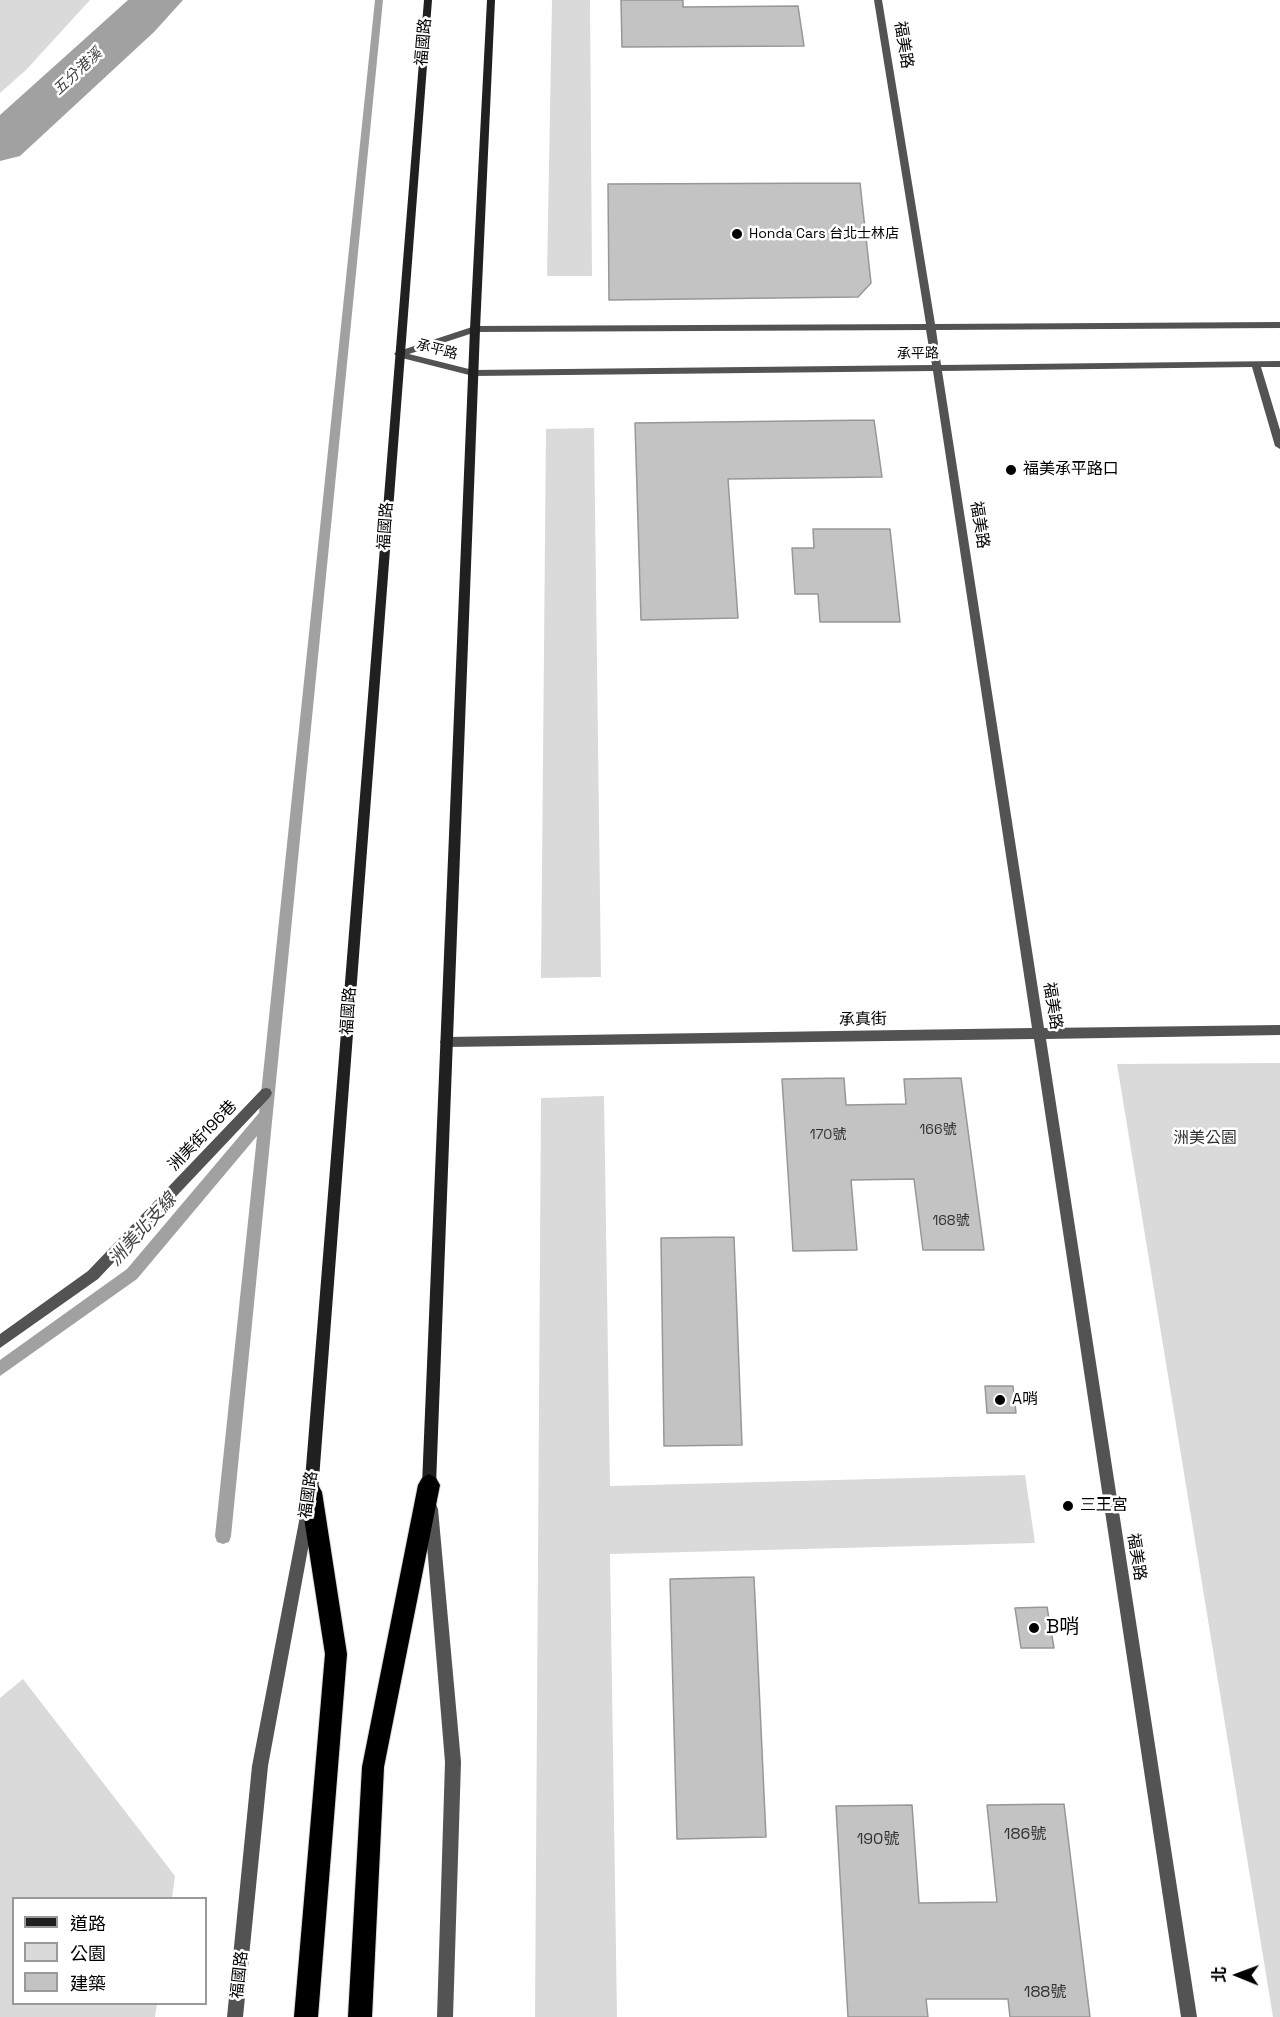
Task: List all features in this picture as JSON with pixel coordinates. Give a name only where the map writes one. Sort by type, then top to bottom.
[{"type":"highway","points":[[360,2017],[373,1767],[429,1485]]},
{"type":"highway","points":[[306,2017],[336,1654],[311,1492]]},
{"type":"street","name":"福國路","points":[[236,2017],[260,1766],[311,1492],[428,0]]},
{"type":"street","points":[[444,2017],[453,1761],[429,1485],[473,373],[491,0]]},
{"type":"street","name":"福美路","points":[[878,0],[937,367],[1189,2017]]},
{"type":"street","name":"承平路","points":[[399,354],[475,329],[1280,325]]},
{"type":"street","name":"承平路","points":[[399,354],[473,373],[1280,364]]},
{"type":"street","points":[[1256,365],[1280,446]]},
{"type":"street","name":"承真街","points":[[446,1042],[1280,1030]]},
{"type":"street","name":"洲美街196巷","points":[[0,1342],[93,1275],[266,1093]]},
{"type":"green space","points":[[0,0],[90,0],[26,70],[0,93]]},
{"type":"green space","points":[[552,0],[590,0],[592,276],[547,276]]},
{"type":"green space","points":[[594,428],[601,977],[541,978],[546,429]]},
{"type":"green space","name":"洲美公園","points":[[1280,1063],[1280,2017],[1273,2017],[1117,1064]]},
{"type":"green space","points":[[604,1096],[610,1486],[1025,1475],[1035,1543],[610,1554],[617,2017],[535,2017],[541,1098]]},
{"type":"green space","points":[[23,1679],[175,1876],[172,1897],[12,1897],[12,2005],[157,2005],[155,2017],[0,2017],[0,1698]]},
{"type":"building","points":[[621,0],[683,0],[683,7],[798,6],[804,46],[622,47]]},
{"type":"building","name":"Honda Cars 台北士林店","points":[[860,183],[871,283],[858,297],[609,300],[608,184]]},
{"type":"building","points":[[874,420],[882,477],[728,479],[738,618],[641,620],[635,423]]},
{"type":"building","points":[[813,529],[890,529],[900,622],[820,622],[818,594],[795,594],[792,548],[814,548]]},
{"type":"building","points":[[844,1078],[846,1105],[906,1104],[904,1079],[961,1078],[984,1250],[923,1250],[914,1179],[851,1180],[857,1250],[793,1251],[782,1079]]},
{"type":"building","points":[[734,1237],[742,1445],[664,1446],[661,1238]]},
{"type":"building","name":"A哨","points":[[985,1386],[1013,1386],[1016,1413],[987,1413]]},
{"type":"building","points":[[754,1577],[766,1837],[677,1839],[670,1579]]},
{"type":"building","name":"B哨","points":[[1047,1607],[1054,1648],[1021,1648],[1015,1608]]},
{"type":"building","points":[[1064,1804],[1090,2017],[1010,2017],[1008,1999],[926,1999],[928,2017],[848,2017],[836,1806],[912,1805],[919,1903],[997,1902],[987,1805]]},
{"type":"waterway","name":"五分港溪","points":[[0,144],[157,0]]},
{"type":"waterway","points":[[223,1536],[379,0]]},
{"type":"waterway","name":"洲美北支線","points":[[0,1369],[132,1274],[265,1116]]},
{"type":"place","name":"Honda Cars 台北士林店","points":[[737,234]]},
{"type":"place","name":"福美承平路口","points":[[1011,470]]},
{"type":"place","name":"A哨","points":[[1000,1400]]},
{"type":"place","name":"三王宮","points":[[1068,1506]]},
{"type":"place","name":"B哨","points":[[1034,1628]]}]
